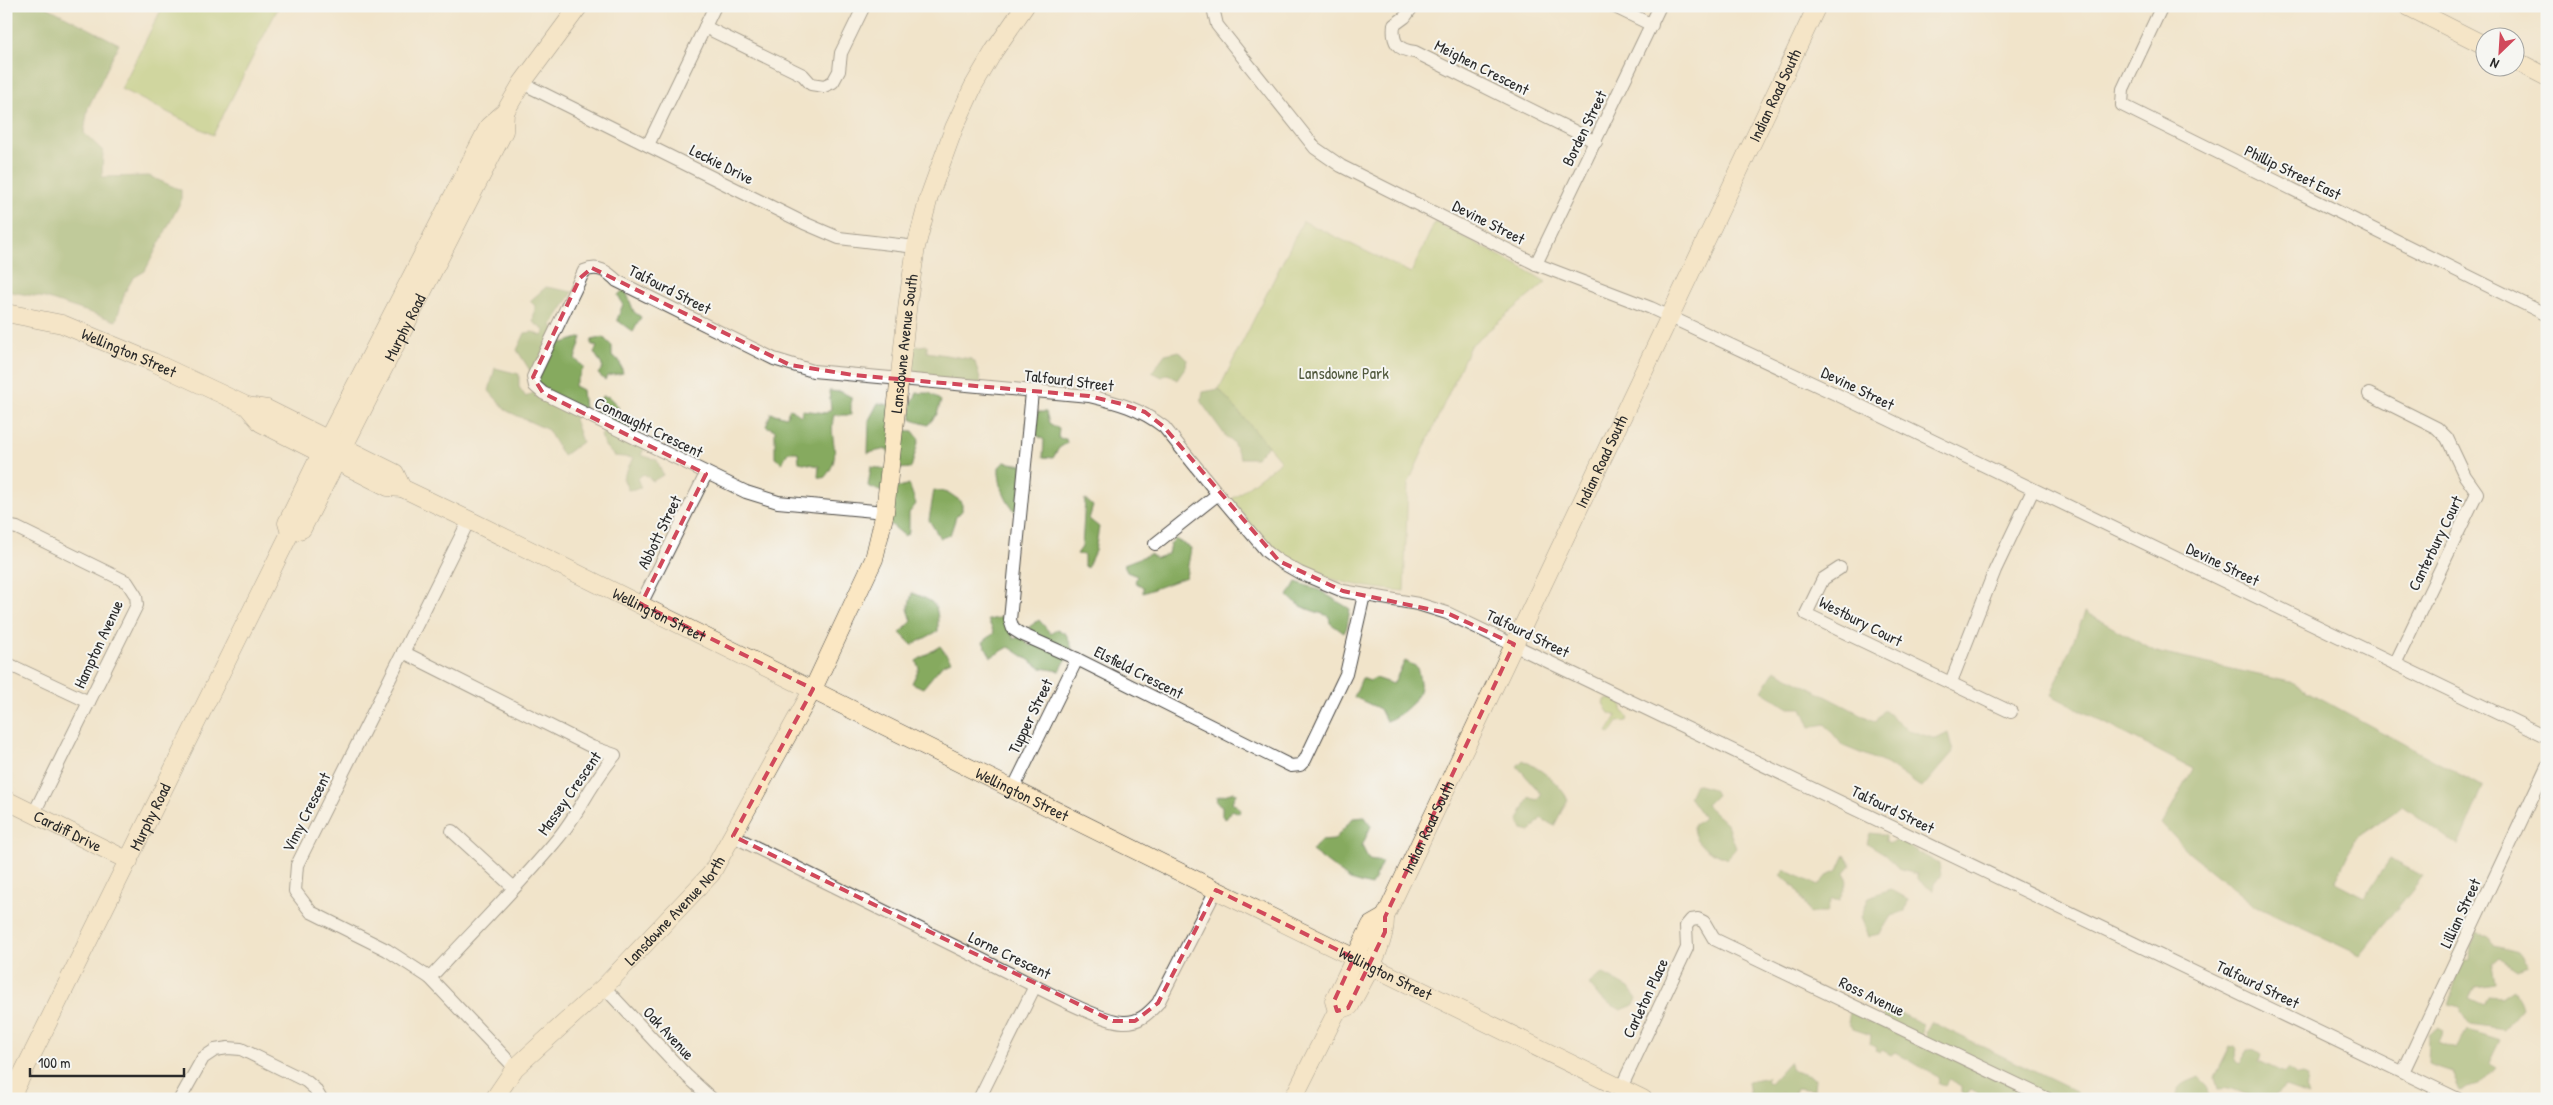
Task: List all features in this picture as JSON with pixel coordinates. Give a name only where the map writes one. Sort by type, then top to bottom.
[{"type":"main road","name":"Murphy Road","points":[[11,1087],[129,861],[290,533],[288,523],[324,446],[489,126],[505,112],[522,83],[579,6]]},
{"type":"main road","name":"Lansdowne Avenue South","points":[[812,690],[874,559],[885,512],[916,247],[929,197],[954,128],[994,50],[1025,6]]},
{"type":"main road","name":"Indian Road South","points":[[1385,917],[1371,925],[1354,958],[1334,1001],[1337,1011],[1350,1006],[1370,965],[1385,932],[1385,917],[1816,6]]},
{"type":"main road","points":[[2407,6],[2476,41]]},
{"type":"main road","points":[[2526,66],[2547,77]]},
{"type":"main road","name":"Murphy Road","points":[[290,533],[302,529],[341,454],[504,131],[505,112]]},
{"type":"main road","name":"Wellington Street","points":[[6,313],[62,324],[153,362],[247,406],[261,423],[341,454],[388,487],[402,488],[469,520],[1216,890],[1644,1099]]},
{"type":"main road","name":"Lansdowne Avenue North","points":[[494,1099],[515,1068],[604,988],[710,874],[733,836],[812,690]]},
{"type":"main road","name":"Cardiff Drive","points":[[6,800],[129,861]]},
{"type":"main road","points":[[1293,1099],[1337,1011]]},
{"type":"street","points":[[648,145],[715,6]]},
{"type":"street","points":[[705,27],[803,75],[811,84],[824,86],[832,82],[839,71],[841,53],[864,6]]},
{"type":"street","name":"Devine Street","points":[[1216,6],[1213,8],[1217,26],[1315,148],[1341,166],[1536,264],[1670,317],[1842,397],[2547,737]]},
{"type":"street","name":"Meighen Crescent","points":[[1413,6],[1405,17],[1394,24],[1393,35],[1396,45],[1403,51],[1414,52],[1596,142]]},
{"type":"street","points":[[1613,6],[1652,25]]},
{"type":"street","name":"Borden Street","points":[[1536,264],[1660,6]]},
{"type":"street","name":"Phillip Street East","points":[[2162,6],[2123,89],[2122,105],[2547,315]]},
{"type":"street","name":"Leckie Drive","points":[[522,83],[804,224],[839,238],[916,247]]},
{"type":"street","name":"Talfourd Street","points":[[592,268],[603,270],[617,282],[790,365],[813,371],[1089,396],[1145,412],[1164,427],[1267,552],[1300,573],[1343,591],[1418,604],[1447,613],[2403,1072],[2453,1098]]},
{"type":"street","name":"Connaught Crescent","points":[[592,268],[584,271],[537,364],[533,377],[535,386],[543,393],[746,492],[778,502],[885,512]]},
{"type":"street","name":"Elsfield Crescent","points":[[1032,392],[1010,620],[1013,628],[1021,634],[1077,659],[1291,766],[1300,765],[1305,760],[1346,674],[1364,595]]},
{"type":"street","name":"Canterbury Court","points":[[2369,394],[2437,428],[2447,438],[2465,476],[2477,493],[2395,664]]},
{"type":"street","name":"Abbott Street","points":[[641,604],[706,474]]},
{"type":"street","points":[[1951,682],[1995,570],[2033,490]]},
{"type":"street","points":[[1155,544],[1218,494]]},
{"type":"street","name":"Vimy Crescent","points":[[469,520],[297,865],[295,891],[311,912],[387,950],[430,978],[515,1068]]},
{"type":"street","name":"Hampton Avenue","points":[[6,526],[17,528],[127,582],[136,596],[137,605],[34,813]]},
{"type":"street","name":"Westbury Court","points":[[1840,568],[1823,579],[1806,614],[2011,712]]},
{"type":"street","name":"Massey Crescent","points":[[403,652],[592,747],[615,755],[603,769],[560,836],[430,978]]},
{"type":"street","name":"Tupper Street","points":[[1013,789],[1077,659]]},
{"type":"street","points":[[6,663],[89,702]]},
{"type":"street","name":"Lillian Street","points":[[2403,1072],[2547,766]]},
{"type":"street","points":[[452,831],[513,888]]},
{"type":"street","name":"Lorne Crescent","points":[[733,836],[1035,986],[1113,1021],[1135,1021],[1147,1016],[1158,1003],[1216,890]]},
{"type":"street","name":"Ross Avenue","points":[[1689,922],[1700,920],[1714,939],[2048,1099]]},
{"type":"street","name":"Carleton Place","points":[[1621,1088],[1687,948],[1685,929],[1689,922]]},
{"type":"street","points":[[978,1099],[1035,986]]},
{"type":"street","name":"Oak Avenue","points":[[604,988],[687,1076],[712,1099]]},
{"type":"street","points":[[180,1099],[203,1058],[215,1050],[228,1048],[241,1049],[306,1080],[316,1089],[322,1099]]},
{"type":"highlighted area","points":[[592,268],[790,365],[853,375],[1089,396],[1122,404],[1145,412],[1164,427],[1279,561],[1343,591],[1447,613],[1514,644],[1385,917],[1385,932],[1348,1008],[1337,1011],[1334,1001],[1354,958],[1216,890],[1158,1003],[1135,1021],[1113,1021],[733,836],[813,689],[641,604],[706,474],[543,393],[533,377],[580,278]]},
{"type":"green space","points":[[6,6],[45,6],[119,44],[88,108],[84,133],[103,151],[102,177],[149,176],[181,190],[181,201],[145,271],[133,278],[125,292],[116,321],[45,298],[6,291]]},
{"type":"green space","points":[[163,6],[279,6],[213,135],[121,89]]},
{"type":"green space","name":"Lansdowne Park","points":[[1303,221],[1411,273],[1435,222],[1546,282],[1470,346],[1408,484],[1404,591],[1348,583],[1313,572],[1297,564],[1281,554],[1261,536],[1232,499],[1281,461],[1219,389]]},
{"type":"green space","points":[[546,287],[573,292],[552,325],[563,343],[582,337],[575,359],[584,367],[574,386],[582,390],[584,409],[574,419],[582,442],[563,456],[548,430],[507,411],[489,391],[495,368],[519,374],[519,387],[526,397],[541,388],[517,350],[525,333],[533,332],[542,336],[545,331],[533,322],[535,306],[530,301]]},
{"type":"green space","points":[[623,290],[626,291],[634,312],[641,317],[633,332],[617,320],[623,304],[618,295]]},
{"type":"green space","points":[[603,337],[612,346],[612,357],[619,360],[623,373],[607,376],[605,380],[598,374],[603,367],[594,352],[597,347],[591,344],[592,340]]},
{"type":"green space","points":[[927,345],[927,352],[971,359],[975,362],[982,386],[921,381],[909,362],[911,347]]},
{"type":"green space","points":[[1179,351],[1187,359],[1186,367],[1177,380],[1168,374],[1162,377],[1152,372],[1165,354]]},
{"type":"green space","points":[[1219,389],[1268,446],[1256,458],[1240,458],[1233,442],[1227,438],[1201,402],[1203,392]]},
{"type":"green space","points":[[829,391],[842,392],[851,397],[851,415],[834,415],[832,432],[835,455],[830,470],[824,478],[818,477],[819,466],[799,462],[798,452],[788,452],[782,463],[775,458],[775,430],[766,426],[771,413],[786,417],[790,408],[801,416],[802,410],[826,413],[831,409]]},
{"type":"green space","points":[[917,393],[930,393],[941,401],[937,414],[928,425],[912,420],[911,404]]},
{"type":"green space","points":[[602,396],[609,397],[618,406],[618,415],[640,426],[636,434],[648,442],[641,455],[657,460],[663,475],[653,481],[644,474],[637,478],[641,488],[628,490],[623,478],[633,458],[614,456],[604,445],[601,435],[604,432],[594,417]]},
{"type":"green space","points":[[878,403],[890,405],[890,429],[913,431],[919,439],[911,468],[897,469],[887,449],[868,453],[869,420]]},
{"type":"green space","points":[[1037,412],[1046,412],[1049,423],[1059,429],[1058,438],[1066,439],[1067,443],[1059,448],[1053,458],[1043,457],[1044,440],[1035,434]]},
{"type":"green space","points":[[1004,462],[1023,465],[1018,514],[1009,505],[1001,486],[999,467]]},
{"type":"green space","points":[[871,467],[886,469],[893,489],[909,484],[916,504],[909,513],[909,532],[905,536],[889,523],[889,495],[868,486]]},
{"type":"green space","points":[[934,490],[949,493],[962,502],[962,511],[956,517],[950,535],[940,538],[929,520]]},
{"type":"green space","points":[[1085,499],[1093,506],[1089,519],[1099,527],[1095,551],[1087,568],[1084,565],[1084,555],[1077,554],[1082,547]]},
{"type":"green space","points":[[1175,539],[1191,548],[1186,577],[1143,593],[1143,587],[1135,582],[1137,576],[1127,572],[1124,564],[1150,554],[1156,558],[1168,554],[1170,544]]},
{"type":"green space","points":[[1296,582],[1319,590],[1350,609],[1344,633],[1330,623],[1329,616],[1312,611],[1288,596]]},
{"type":"green space","points":[[912,593],[927,599],[935,606],[938,615],[938,631],[912,645],[900,633],[912,621],[908,609]]},
{"type":"green space","points":[[2085,612],[2156,652],[2290,682],[2483,787],[2458,846],[2402,806],[2355,839],[2335,882],[2364,897],[2390,859],[2423,876],[2360,955],[2255,906],[2188,852],[2162,824],[2193,769],[2051,695]]},
{"type":"green space","points":[[1008,616],[1008,625],[1014,639],[1020,636],[1030,646],[1038,642],[1029,627],[1039,620],[1051,634],[1057,629],[1066,634],[1072,648],[1060,671],[1041,668],[1009,647],[991,657],[983,642],[994,633],[988,620]]},
{"type":"green space","points":[[940,646],[951,661],[942,665],[923,688],[912,683],[919,668],[916,661]]},
{"type":"green space","points":[[1405,661],[1417,667],[1420,688],[1415,699],[1407,709],[1386,721],[1380,709],[1354,697],[1362,678],[1370,681],[1375,678],[1393,684]]},
{"type":"green space","points":[[1775,670],[1876,722],[1884,710],[1908,730],[1936,739],[1948,733],[1953,752],[1922,788],[1887,764],[1843,746],[1825,724],[1810,727],[1802,708],[1789,708],[1762,691]]},
{"type":"green space","points":[[1617,698],[1622,702],[1622,710],[1628,717],[1627,721],[1618,722],[1610,734],[1607,732],[1617,716],[1608,712],[1603,703],[1605,700]]},
{"type":"green space","points":[[1523,760],[1548,776],[1559,786],[1568,799],[1554,826],[1541,818],[1530,832],[1522,830],[1518,820],[1529,797],[1537,800],[1541,794],[1517,766]]},
{"type":"green space","points":[[1695,784],[1713,789],[1716,795],[1706,805],[1727,824],[1736,848],[1727,859],[1704,847],[1696,839],[1693,826],[1704,818],[1689,797]]},
{"type":"green space","points":[[1236,793],[1232,802],[1241,809],[1239,813],[1232,810],[1225,819],[1222,816],[1222,806],[1216,802],[1217,797]]},
{"type":"green space","points":[[1365,817],[1371,826],[1362,846],[1369,860],[1382,862],[1371,886],[1350,880],[1312,851],[1320,841],[1334,840],[1353,818]]},
{"type":"green space","points":[[1870,833],[1886,835],[1886,841],[1890,843],[1898,840],[1939,864],[1941,875],[1934,884],[1933,891],[1917,879],[1917,874],[1900,870],[1885,854],[1867,843]]},
{"type":"green space","points":[[1845,854],[1851,865],[1845,872],[1847,882],[1839,900],[1831,900],[1826,913],[1810,913],[1795,887],[1780,875],[1785,870],[1819,886],[1829,874],[1838,870]]},
{"type":"green space","points":[[1890,889],[1908,899],[1905,911],[1891,916],[1880,934],[1869,936],[1861,918],[1869,897]]},
{"type":"green space","points":[[2477,932],[2490,937],[2494,946],[2518,952],[2528,965],[2517,969],[2499,957],[2492,963],[2495,983],[2475,986],[2469,998],[2484,1005],[2488,996],[2502,997],[2514,989],[2522,1008],[2504,1029],[2469,1024],[2460,1007],[2448,1004],[2462,962],[2470,960],[2471,946]]},
{"type":"green space","points":[[1602,973],[1629,988],[1637,999],[1634,1005],[1621,1010],[1601,999],[1589,984]]},
{"type":"green space","points":[[1887,1007],[1923,1024],[1922,1040],[1928,1044],[1926,1033],[1931,1022],[2077,1092],[2078,1099],[1995,1097],[1986,1099],[1971,1090],[1966,1096],[1962,1093],[1962,1086],[1949,1079],[1945,1086],[1939,1084],[1938,1077],[1895,1052],[1891,1055],[1882,1050],[1880,1053],[1875,1051],[1876,1048],[1870,1044],[1871,1035],[1853,1029],[1848,1023],[1850,1011],[1858,1009],[1864,1015],[1863,1019],[1867,1022],[1872,1018],[1881,1021]]},
{"type":"green space","points":[[2437,1028],[2443,1031],[2438,1042],[2456,1049],[2467,1030],[2500,1040],[2489,1063],[2496,1067],[2479,1085],[2460,1090],[2452,1072],[2428,1064],[2429,1035]]},
{"type":"green space","points":[[2235,1046],[2237,1048],[2234,1061],[2240,1064],[2248,1049],[2255,1050],[2261,1054],[2259,1061],[2284,1073],[2288,1069],[2297,1076],[2307,1077],[2306,1088],[2309,1095],[2286,1087],[2276,1096],[2262,1100],[2225,1087],[2218,1088],[2215,1077],[2230,1047]]},
{"type":"green space","points":[[1789,1062],[1792,1070],[1815,1078],[1814,1090],[1796,1088],[1792,1099],[1787,1099],[1782,1093],[1762,1099],[1750,1095],[1748,1081],[1768,1077],[1766,1081],[1770,1083]]},
{"type":"green space","points":[[2199,1077],[2208,1086],[2209,1099],[2189,1099],[2183,1096],[2182,1099],[2177,1099],[2178,1090],[2181,1087]]}]
